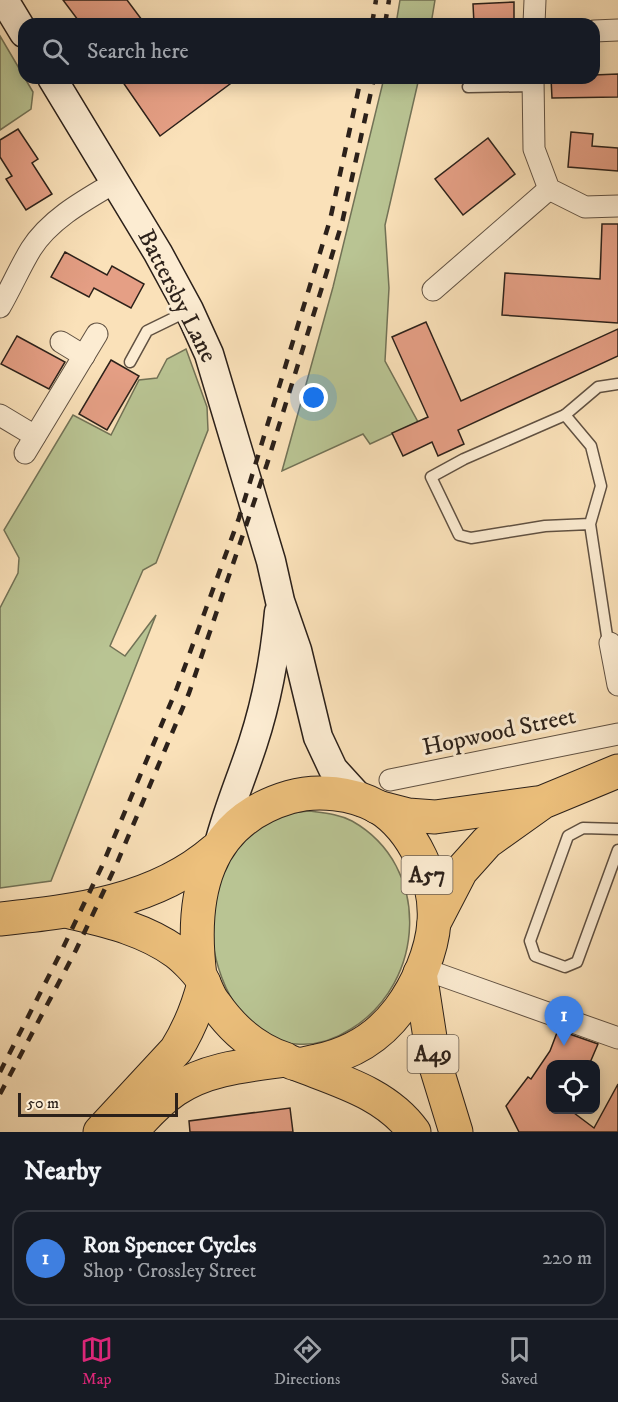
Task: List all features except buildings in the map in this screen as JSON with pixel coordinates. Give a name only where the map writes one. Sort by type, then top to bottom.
[{"type":"main road","name":"A57","points":[[132,1132],[161,1101],[189,1082],[216,1072],[335,1057],[364,1044],[388,1024],[407,1000],[421,971],[434,923],[450,889],[477,852],[487,842],[543,802],[618,771]]},
{"type":"main road","name":"A57","points":[[100,1132],[176,1050],[198,1006],[202,980],[196,927],[199,897],[206,870],[217,847],[243,819],[269,803],[299,795],[324,792],[377,796],[408,816],[435,817],[543,802]]},
{"type":"main road","name":"A57","points":[[377,796],[411,840],[424,866],[432,894],[434,923]]},
{"type":"main road","points":[[0,919],[70,912],[145,892],[197,866],[217,847]]},
{"type":"main road","points":[[70,912],[124,925],[146,934],[177,952],[202,980]]},
{"type":"main road","name":"A49","points":[[421,971],[433,1057],[456,1132]]},
{"type":"main road","name":"A57","points":[[202,980],[213,1002],[230,1025],[272,1055],[292,1062]]},
{"type":"main road","points":[[292,1062],[364,1090],[383,1102],[408,1123],[414,1132]]},
{"type":"street","points":[[4,0],[18,23]]},
{"type":"street","points":[[534,18],[535,0]]},
{"type":"street","points":[[600,31],[618,30]]},
{"type":"street","name":"Battersby Lane","points":[[56,84],[158,253],[189,310],[209,354],[271,561],[280,601],[297,650],[318,737],[333,769],[377,796]]},
{"type":"street","points":[[533,84],[534,149],[549,189],[585,207],[618,206]]},
{"type":"street","points":[[3,292],[32,248],[52,225],[114,183]]},
{"type":"street","points":[[433,290],[549,189]]},
{"type":"street","points":[[0,415],[30,445],[97,333]]},
{"type":"street","points":[[61,342],[84,356]]},
{"type":"street","name":"Battersby Lane","points":[[217,847],[263,710],[276,649],[280,601]]},
{"type":"street","points":[[610,643],[618,685]]},
{"type":"street","name":"Hopwood Street","points":[[377,796],[618,734]]},
{"type":"street","points":[[421,971],[618,1038]]},
{"type":"lane","points":[[468,87],[507,84]]},
{"type":"lane","points":[[130,362],[147,331],[189,310]]},
{"type":"lane","points":[[590,524],[545,526],[471,538],[459,535],[430,477],[464,459],[565,415],[598,387],[618,384]]},
{"type":"lane","points":[[565,415],[591,446],[601,486],[590,524],[610,643]]},
{"type":"lane","points":[[618,829],[583,828],[568,836],[531,941],[535,956],[564,967],[577,962],[618,850]]},
{"type":"green space","points":[[400,0],[435,0],[432,18],[397,18]]},
{"type":"green space","points":[[0,36],[18,67],[18,84],[28,84],[33,92],[31,109],[0,130]]},
{"type":"green space","points":[[383,84],[418,84],[385,225],[389,288],[385,361],[418,422],[370,444],[363,434],[282,471],[333,287]]},
{"type":"green space","points":[[186,349],[207,407],[208,430],[156,563],[143,570],[110,646],[125,656],[156,615],[51,881],[0,888],[0,608],[18,573],[19,558],[4,530],[73,415],[111,435],[139,380],[157,378],[167,359]]},
{"type":"green space","points":[[309,811],[331,814],[352,821],[378,841],[396,866],[407,894],[410,925],[405,955],[394,983],[376,1009],[351,1029],[338,1036],[318,1043],[296,1044],[277,1040],[261,1032],[235,1004],[225,987],[219,968],[214,949],[212,926],[222,870],[238,843],[262,824],[275,818],[288,813]]},
{"type":"railway","points":[[373,18],[376,0]]},
{"type":"railway","points":[[386,18],[389,0]]},
{"type":"railway","points":[[0,1072],[102,866],[177,688],[239,518],[330,220],[360,84]]},
{"type":"railway","points":[[0,1094],[76,950],[117,863],[189,693],[267,464],[342,223],[373,84]]},
{"type":"place","name":"Ron Spencer Cycles","points":[[564,1046]]}]
